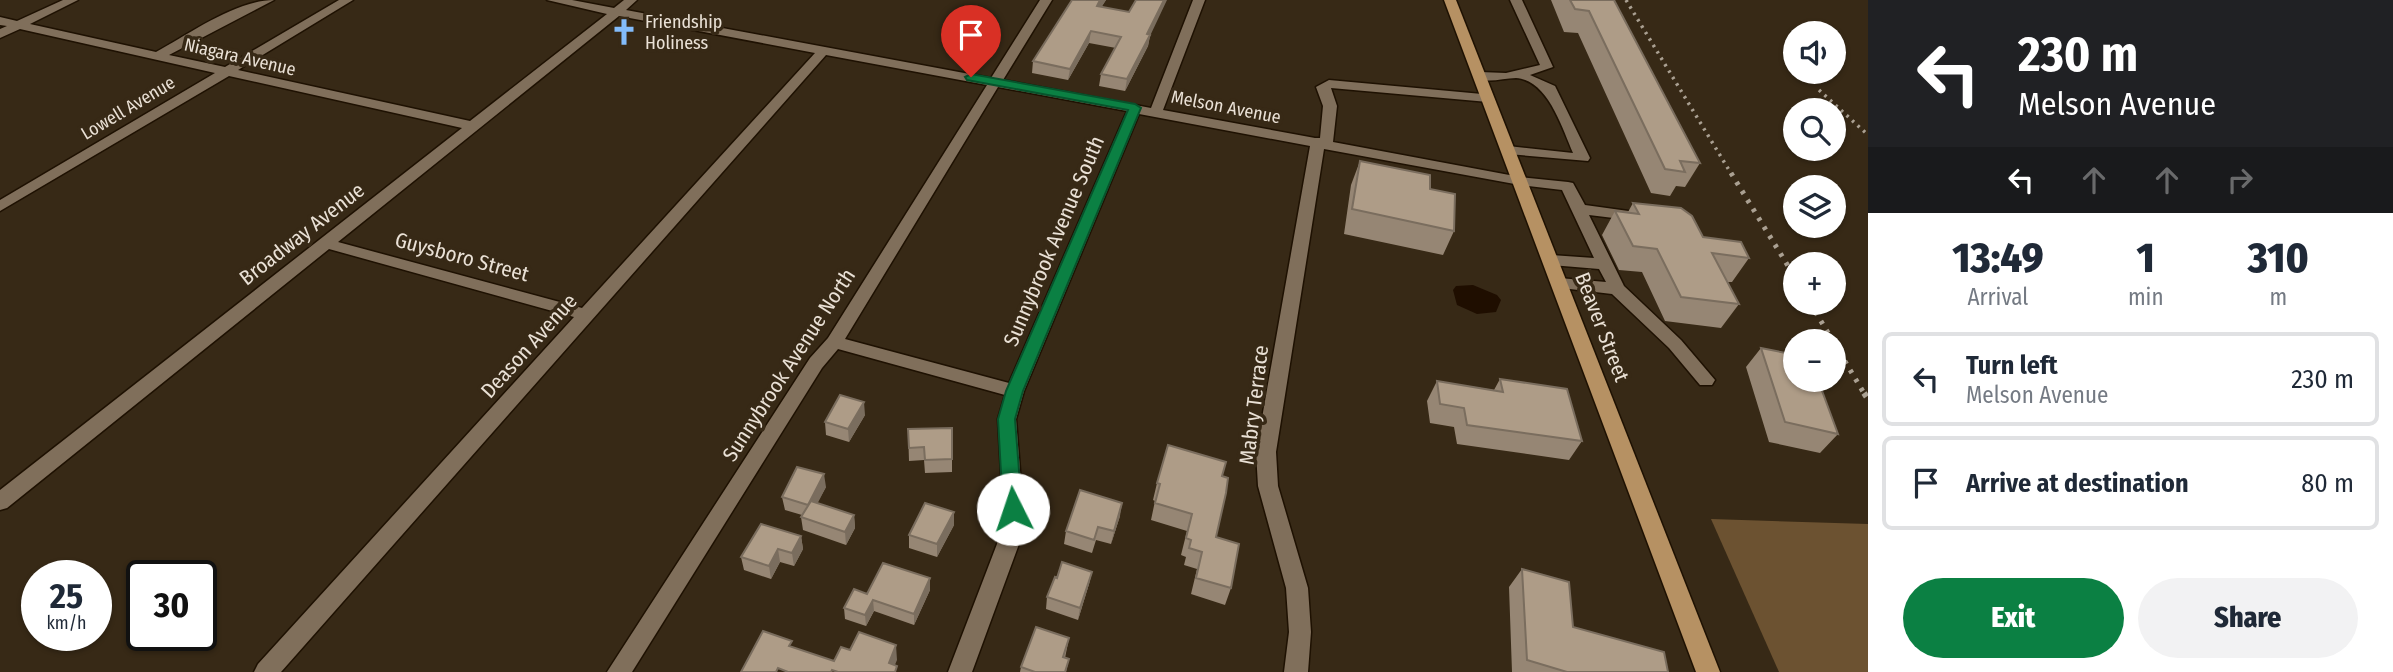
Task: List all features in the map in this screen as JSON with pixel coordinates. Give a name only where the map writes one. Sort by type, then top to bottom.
[{"type":"main road","name":"Beaver Street","points":[[1450,0],[1708,672]]},
{"type":"street","points":[[0,34],[72,0]]},
{"type":"street","points":[[157,56],[243,10],[268,0]]},
{"type":"street","name":"Lowell Avenue","points":[[0,206],[348,0]]},
{"type":"street","name":"Melson Avenue","points":[[553,0],[1520,181],[1568,186]]},
{"type":"street","name":"Broadway Avenue","points":[[0,502],[631,0]]},
{"type":"street","name":"Sunnybrook Avenue North","points":[[619,672],[816,363],[834,342],[1046,0]]},
{"type":"street","points":[[1156,111],[1199,0]]},
{"type":"street","points":[[1480,76],[1506,78],[1546,66],[1516,0]]},
{"type":"street","name":"Niagara Avenue","points":[[0,21],[473,126]]},
{"type":"street","name":"Deason Avenue","points":[[266,672],[824,50]]},
{"type":"street","points":[[1508,150],[1583,158],[1550,89],[1520,75]]},
{"type":"street","name":"Mabry Terrace","points":[[1296,672],[1300,632],[1297,588],[1268,486],[1266,452],[1330,106],[1323,87],[1329,84],[1488,98]]},
{"type":"street","name":"Sunnybrook Avenue South","points":[[960,672],[1008,544],[1013,509],[1007,419],[1015,391],[1135,108]]},
{"type":"street","points":[[1559,155],[1568,186],[1617,289],[1675,344],[1706,380]]},
{"type":"street","points":[[1579,209],[1652,219]]},
{"type":"street","name":"Guysboro Street","points":[[325,243],[587,315]]},
{"type":"street","points":[[1551,260],[1605,264]]},
{"type":"street","points":[[1559,283],[1617,289]]},
{"type":"street","points":[[834,342],[1015,391]]},
{"type":"shaded area","points":[[1473,285],[1497,295],[1501,300],[1496,312],[1477,314],[1457,305],[1453,290],[1456,286]]},
{"type":"shaded area","points":[[1711,519],[1868,524],[1868,672],[1779,672]]},
{"type":"building","points":[[1072,0],[1100,0],[1097,6],[1129,12],[1136,0],[1164,0],[1147,34],[1150,35],[1127,79],[1101,74],[1121,37],[1091,31],[1070,69],[1033,61]]},
{"type":"building","points":[[1570,0],[1614,0],[1700,163],[1680,161],[1685,172],[1665,169],[1589,11],[1575,9]]},
{"type":"building","points":[[1360,161],[1430,175],[1430,189],[1455,194],[1454,231],[1352,209]]},
{"type":"building","points":[[1633,203],[1681,208],[1692,216],[1703,237],[1741,242],[1749,258],[1712,253],[1739,304],[1681,297],[1657,249],[1633,246],[1615,211],[1639,214]]},
{"type":"building","points":[[1761,348],[1783,352],[1783,392],[1822,392],[1838,434],[1785,422]]},
{"type":"building","points":[[1500,379],[1567,389],[1582,441],[1467,425],[1464,408],[1440,404],[1437,381],[1503,392]]},
{"type":"building","points":[[840,395],[864,402],[848,429],[825,422]]},
{"type":"building","points":[[952,428],[952,459],[925,460],[924,447],[909,448],[908,429]]},
{"type":"building","points":[[1168,445],[1226,462],[1222,476],[1228,478],[1226,493],[1216,537],[1239,544],[1231,588],[1196,578],[1202,552],[1189,548],[1191,540],[1186,538],[1192,514],[1155,503],[1160,484],[1157,483]]},
{"type":"building","points":[[797,467],[824,474],[808,505],[782,497]]},
{"type":"building","points":[[1080,490],[1122,503],[1114,531],[1098,527],[1094,540],[1066,531]]},
{"type":"building","points":[[811,501],[854,515],[845,532],[801,517]]},
{"type":"building","points":[[925,503],[954,512],[937,544],[909,535]]},
{"type":"building","points":[[761,524],[801,536],[792,553],[778,549],[769,566],[741,557]]},
{"type":"building","points":[[1062,562],[1092,572],[1080,608],[1047,597]]},
{"type":"building","points":[[883,563],[930,578],[914,614],[873,600],[865,615],[844,608],[854,589],[867,594]]},
{"type":"building","points":[[1522,569],[1569,582],[1573,627],[1664,652],[1668,672],[1567,672],[1527,660]]},
{"type":"building","points":[[1036,627],[1069,638],[1063,657],[1069,659],[1065,672],[1035,672],[1021,667]]},
{"type":"building","points":[[763,631],[792,641],[789,646],[834,661],[841,647],[850,650],[859,632],[896,645],[889,663],[897,666],[895,672],[788,672],[778,668],[776,672],[741,672]]},
{"type":"railway","points":[[1626,0],[1732,175]]},
{"type":"railway","points":[[1819,90],[1868,135]]},
{"type":"railway","points":[[1731,173],[1783,258]]},
{"type":"railway","points":[[1817,315],[1826,329]]},
{"type":"railway","points":[[1846,363],[1865,395]]},
{"type":"railway","points":[[1864,393],[1868,399]]},
{"type":"place","name":"Friendship Holiness","points":[[624,32]]},
{"type":"route","points":[[971,77],[1135,108],[1015,391],[1007,419],[1013,509]]}]
